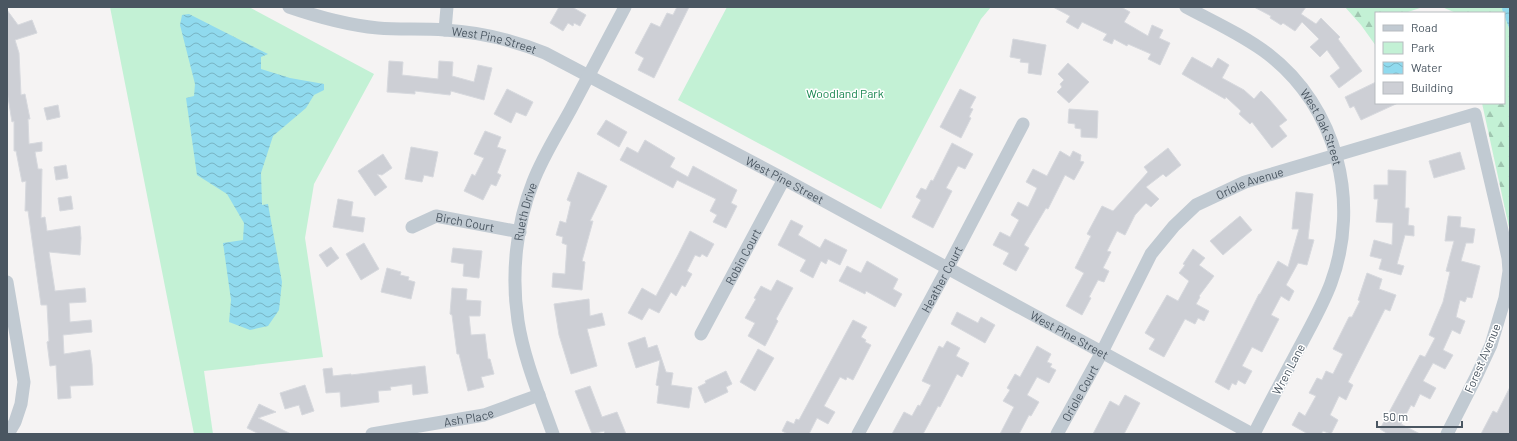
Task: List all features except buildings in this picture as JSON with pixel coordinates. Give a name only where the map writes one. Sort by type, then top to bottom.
[{"type":"street","name":"West Pine Street","points":[[289,7],[320,17],[360,26],[396,29],[445,30],[485,35],[517,42],[545,52],[589,74],[784,179],[947,269],[1253,434]]},
{"type":"street","points":[[445,30],[447,7]]},
{"type":"street","name":"Rueth Drive","points":[[553,434],[523,349],[516,310],[515,268],[520,232],[533,182],[625,7]]},
{"type":"street","name":"West Oak Street","points":[[1186,7],[1258,47],[1287,71],[1316,109],[1329,134],[1337,155],[1344,197],[1343,236],[1335,274],[1322,305]]},
{"type":"street","name":"Oriole Avenue","points":[[1102,352],[1151,254],[1174,226],[1196,205],[1245,182],[1475,114]]},
{"type":"street","name":"Forest Avenue","points":[[1446,434],[1491,345],[1505,298],[1509,271],[1508,258],[1475,114]]},
{"type":"street","name":"Heather Court","points":[[858,434],[1023,124]]},
{"type":"street","name":"Robin Court","points":[[701,334],[784,179]]},
{"type":"street","name":"Birch Court","points":[[412,227],[436,216],[520,232]]},
{"type":"street","points":[[7,282],[9,309],[23,373],[21,404],[17,417],[8,434]]},
{"type":"street","name":"Wren Lane","points":[[1253,434],[1322,305]]},
{"type":"street","name":"Oriole Court","points":[[1057,434],[1102,352]]},
{"type":"street","name":"Ash Place","points":[[372,434],[484,415],[539,395]]},
{"type":"green space","points":[[110,7],[249,7],[374,74],[314,184],[305,238],[323,357],[204,371],[213,434],[194,434]]},
{"type":"green space","name":"Woodland Park","points":[[727,7],[991,7],[981,19],[881,209],[678,100]]},
{"type":"green space","points":[[1345,7],[1423,7],[1408,12],[1375,12],[1375,45],[1361,25]]},
{"type":"green space","points":[[1442,7],[1503,7],[1504,12],[1454,12]]},
{"type":"green space","points":[[1505,17],[1510,31],[1510,232],[1482,104],[1505,104]]},
{"type":"water","points":[[1503,7],[1510,7],[1510,31],[1505,17],[1505,12],[1503,12]]},
{"type":"water","points":[[189,14],[268,54],[261,57],[261,69],[290,78],[324,84],[324,90],[314,95],[306,108],[273,136],[261,173],[262,205],[268,204],[282,282],[279,310],[268,326],[250,330],[229,322],[231,300],[223,243],[243,240],[244,223],[227,194],[197,175],[186,98],[194,96],[195,84],[180,25],[182,15]]}]
